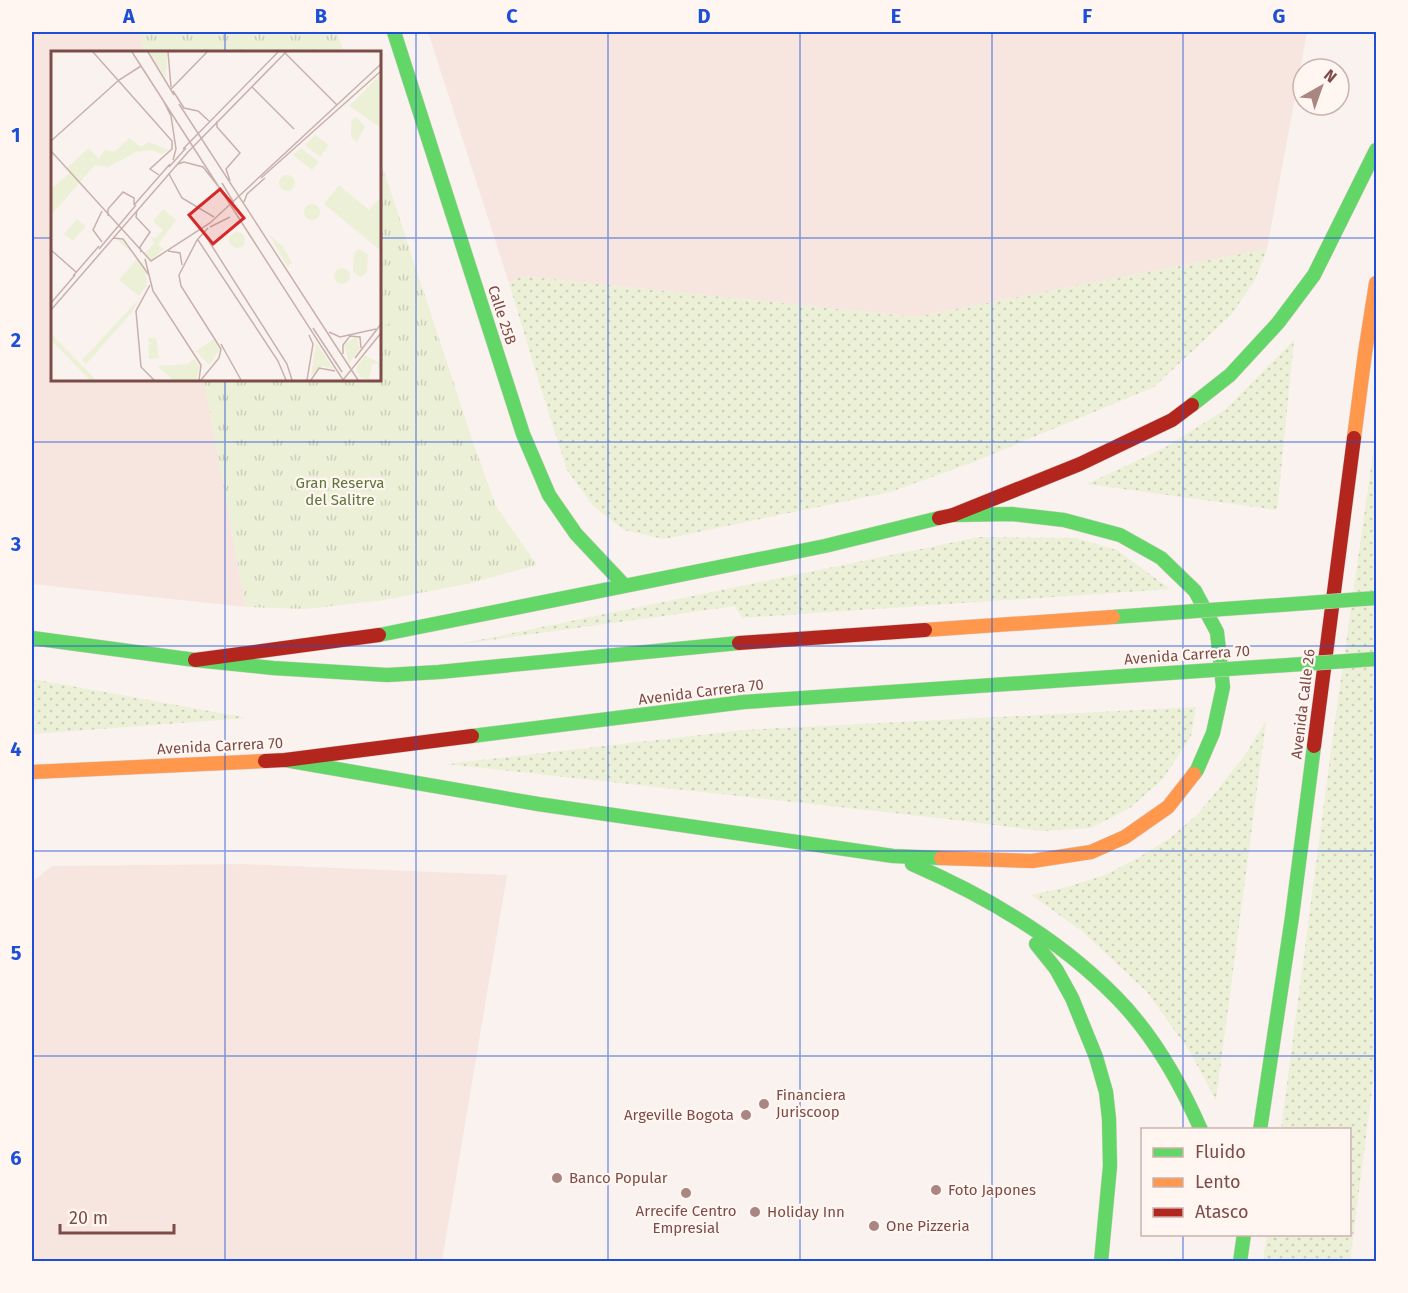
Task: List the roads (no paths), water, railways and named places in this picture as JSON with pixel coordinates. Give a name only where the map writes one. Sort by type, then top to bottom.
[{"type":"main road","name":"Calle 25B","points":[[394,32],[523,434],[549,495],[576,534],[624,585]]},
{"type":"main road","points":[[195,660],[368,637],[825,546],[953,514],[1080,464],[1172,420],[1230,375],[1278,323],[1314,275],[1377,150]]},
{"type":"main road","name":"Avenida Calle 26","points":[[1260,1128],[1292,917],[1365,353],[1377,283]]},
{"type":"main road","points":[[285,760],[538,804],[893,856],[1032,861],[1090,852],[1125,837],[1168,807],[1197,770],[1213,733],[1223,687],[1217,632],[1195,591],[1161,558],[1120,535],[1064,520],[1012,514],[953,514]]},
{"type":"main road","points":[[32,638],[195,660],[273,668],[387,675],[740,643],[1377,598]]},
{"type":"main road","name":"Avenida Carrera 70","points":[[32,772],[285,760],[744,702],[1377,659]]},
{"type":"main road","points":[[893,856],[952,881],[1004,910],[1065,952],[1113,993],[1149,1037],[1177,1078],[1200,1128]]},
{"type":"main road","points":[[1004,910],[1029,935],[1056,969],[1072,998],[1092,1047],[1106,1092],[1110,1166],[1101,1262]]},
{"type":"main road","points":[[1240,1262],[1245,1236]]},
{"type":"place","name":"Financiera Juriscoop","points":[[764,1104]]},
{"type":"place","name":"Argeville Bogota","points":[[746,1115]]},
{"type":"place","name":"Banco Popular","points":[[557,1178]]},
{"type":"place","name":"Foto Japones","points":[[936,1190]]},
{"type":"place","name":"Arrecife Centro Empresial","points":[[686,1193]]},
{"type":"place","name":"Holiday Inn","points":[[755,1212]]},
{"type":"place","name":"One Pizzeria","points":[[874,1226]]},
{"type":"park label","name":"Gran Reserva del Salitre","points":[[340,492]]}]
